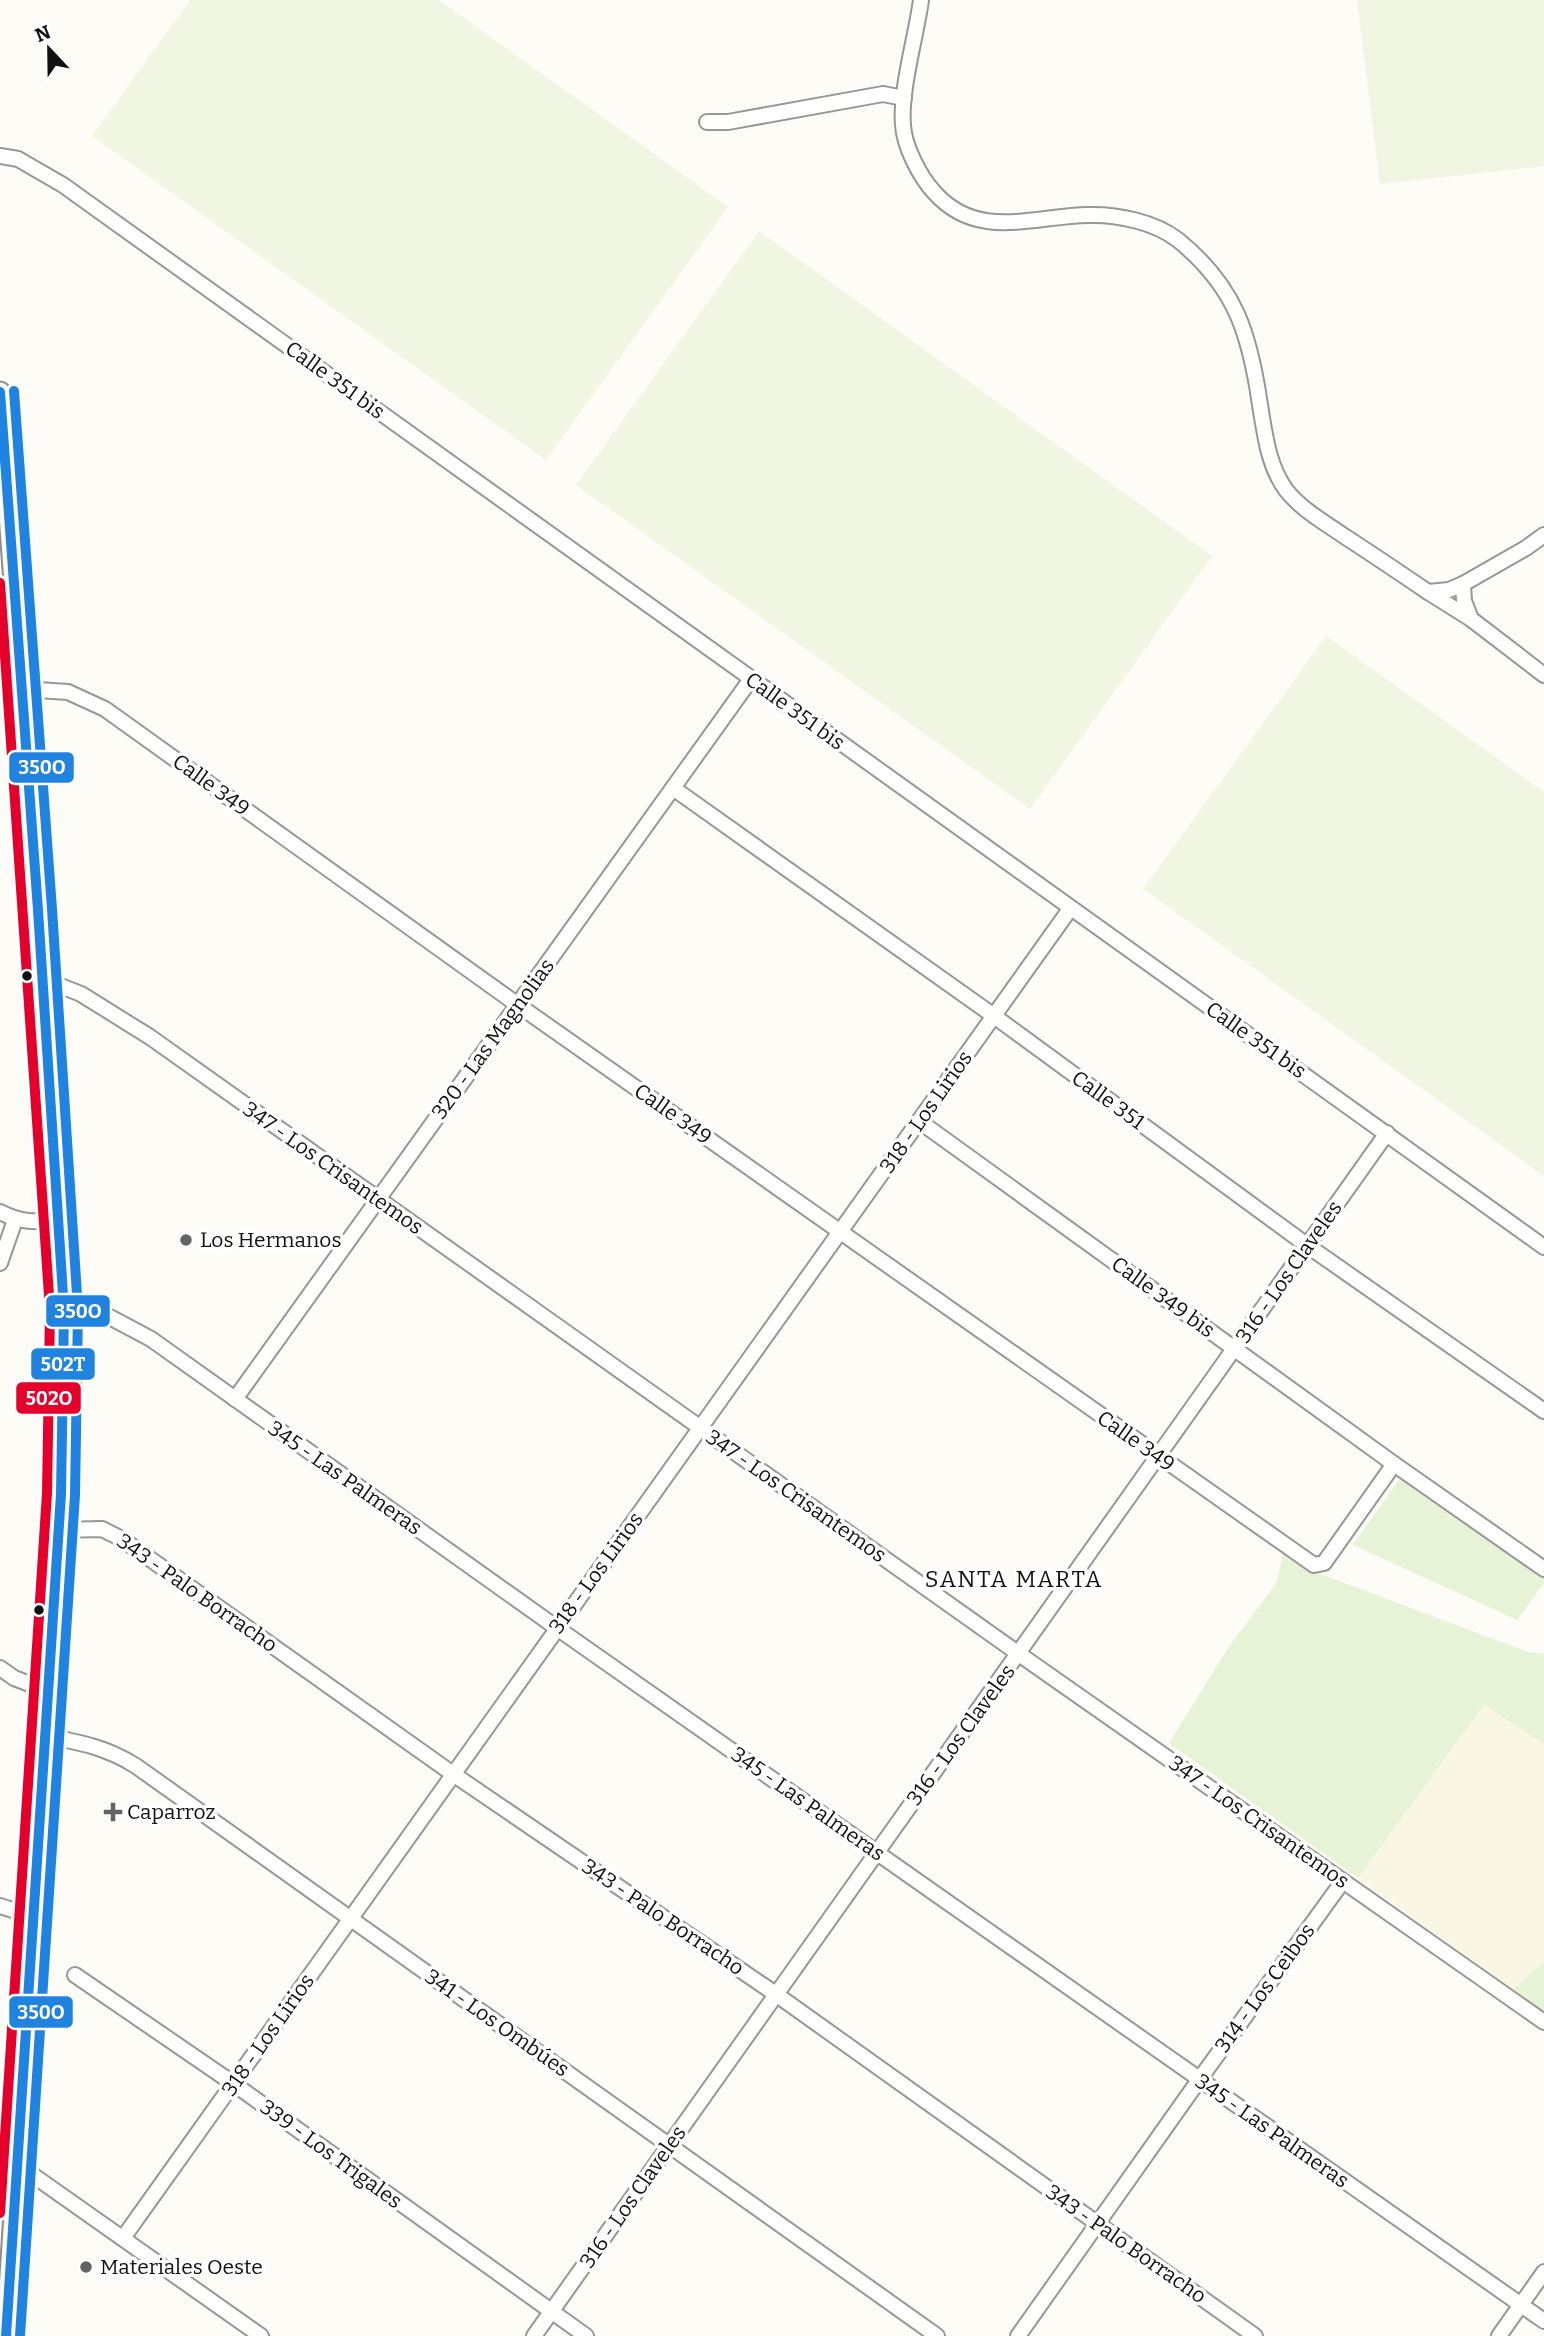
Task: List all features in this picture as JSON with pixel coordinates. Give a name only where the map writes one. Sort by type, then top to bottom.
[{"type":"main road","points":[[0,392],[64,1310],[59,1530],[6,2336]]},
{"type":"street","points":[[921,0],[904,98],[902,127],[914,161],[933,191],[956,212],[980,220],[1011,224],[1088,215],[1119,217],[1141,222],[1174,237],[1218,278],[1241,320],[1255,365],[1267,449],[1285,489],[1303,508],[1471,619],[1544,675]]},
{"type":"street","points":[[708,122],[728,122],[883,94],[904,98]]},
{"type":"street","name":"Calle 351 bis","points":[[0,156],[18,159],[62,185],[1544,1247]]},
{"type":"street","points":[[1428,592],[1449,590],[1463,584],[1544,535]]},
{"type":"street","points":[[1463,584],[1464,601],[1471,619]]},
{"type":"street","name":"320 - Las Magnolias","points":[[235,1399],[751,679]]},
{"type":"street","name":"Calle 349","points":[[22,689],[68,692],[104,709],[518,1006],[1314,1565],[1324,1563],[1394,1464]]},
{"type":"street","name":"Calle 351","points":[[673,788],[994,1016],[1308,1246],[1544,1411]]},
{"type":"street","name":"318 - Los Lirios","points":[[122,2238],[1070,909]]},
{"type":"street","name":"347 - Los Crisantemos","points":[[43,979],[81,994],[150,1037],[1019,1654],[1544,2022]]},
{"type":"street","name":"Calle 349 bis","points":[[919,1121],[1544,1569]]},
{"type":"street","name":"316 - Los Claveles","points":[[534,2336],[1387,1133]]},
{"type":"street","points":[[0,1212],[15,1220],[58,1220]]},
{"type":"street","points":[[0,1263],[15,1220]]},
{"type":"street","name":"345 - Las Palmeras","points":[[64,1310],[104,1314],[150,1339],[1544,2322]]},
{"type":"street","name":"343 - Palo Borracho","points":[[59,1530],[102,1529],[122,1539],[453,1774],[777,1995],[1255,2336]]},
{"type":"street","points":[[0,1668],[14,1678],[48,1691]]},
{"type":"street","name":"341 - Los Ombúes","points":[[45,1736],[91,1744],[123,1758],[937,2336]]},
{"type":"street","name":"314 - Los Ceibos","points":[[1018,2336],[1343,1881]]},
{"type":"street","points":[[0,1906],[19,1912],[34,1912]]},
{"type":"street","name":"339 - Los Trigales","points":[[75,1975],[234,2084],[586,2336]]},
{"type":"street","points":[[0,2152],[261,2336]]},
{"type":"street","points":[[1499,2336],[1544,2272]]},
{"type":"shaded area","points":[[1484,1705],[1544,1744],[1544,1962],[1513,1989],[1358,1878]]},
{"type":"green space","points":[[190,0],[439,0],[728,207],[546,460],[92,136]]},
{"type":"green space","points":[[1357,0],[1544,0],[1544,166],[1380,184]]},
{"type":"green space","points":[[759,231],[1212,556],[1030,809],[576,485]]},
{"type":"green space","points":[[1326,636],[1544,792],[1544,1176],[1143,889]]},
{"type":"green space","points":[[1401,1477],[1544,1578],[1544,1583],[1517,1620],[1353,1545]]},
{"type":"green space","points":[[1283,1553],[1307,1569],[1531,1653],[1544,1653],[1544,1744],[1484,1705],[1358,1878],[1169,1743],[1228,1648],[1277,1582]]},
{"type":"green space","points":[[1544,1962],[1544,2011],[1513,1989]]},
{"type":"transit line","name":"350O","points":[[14,391],[78,1310],[75,1495],[20,2336]]},
{"type":"transit line","name":"502T","points":[[0,392],[64,1310],[61,1494],[6,2336]]},
{"type":"transit line","name":"502O","points":[[0,583],[50,1310],[47,1493],[0,2213]]},
{"type":"place","name":"Los Hermanos","points":[[186,1240]]},
{"type":"place","name":"Caparroz","points":[[113,1812]]},
{"type":"place","name":"Materiales Oeste","points":[[86,2267]]},
{"type":"district","name":"SANTA MARTA","points":[[1014,1579]]}]
